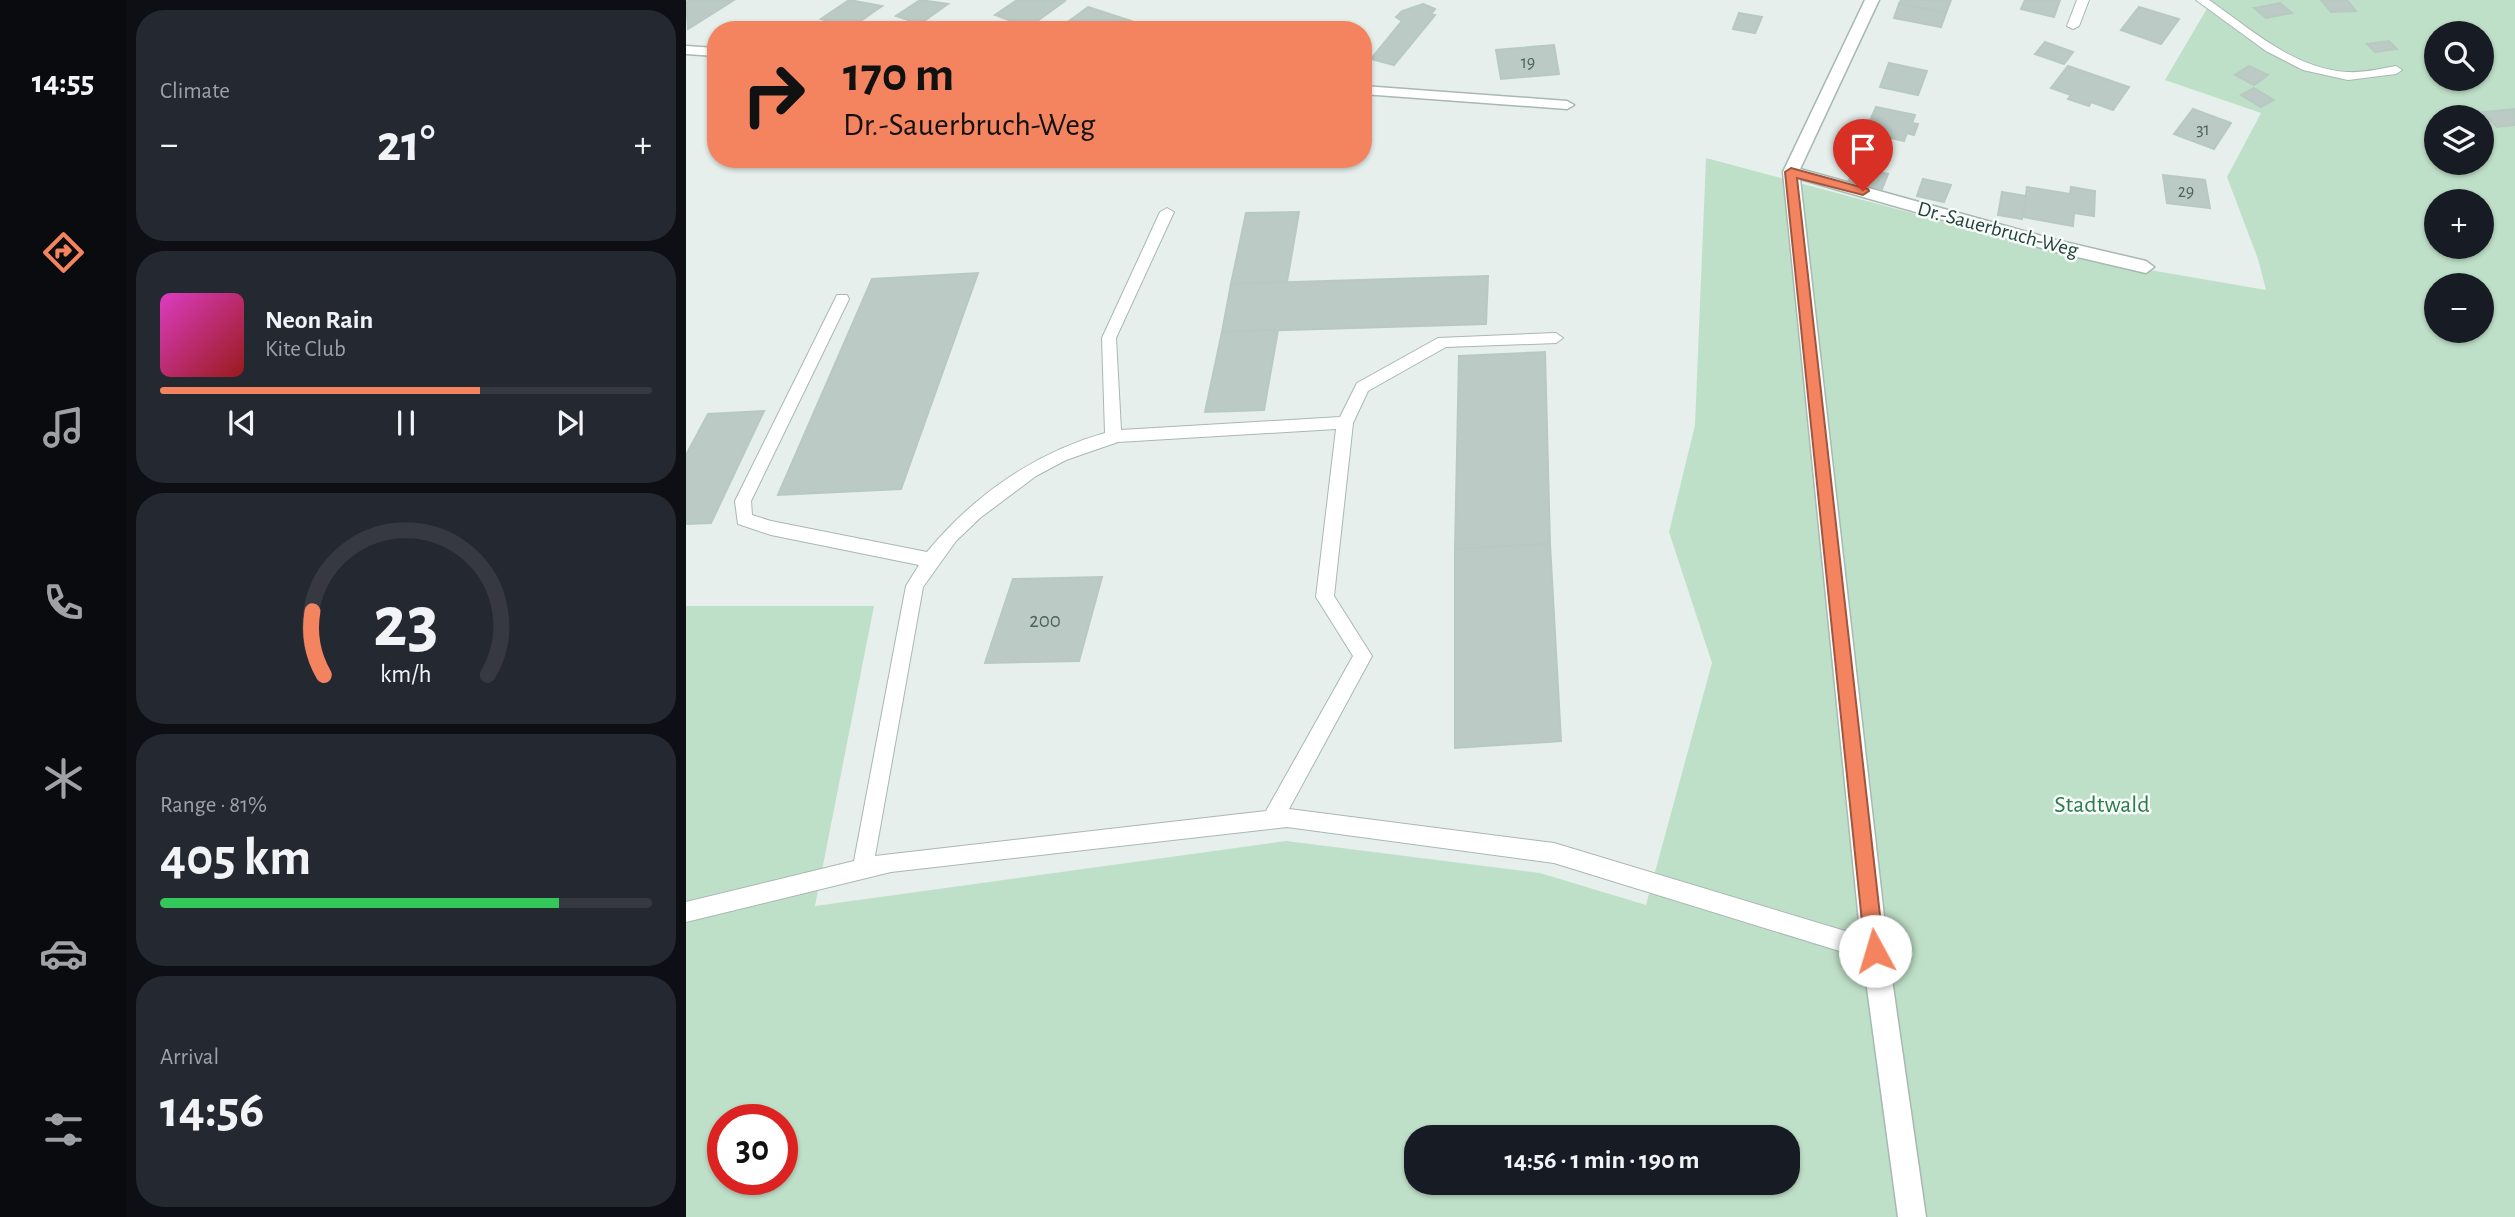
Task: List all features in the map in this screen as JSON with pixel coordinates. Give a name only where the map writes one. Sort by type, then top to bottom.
[{"type":"street","points":[[1872,0],[1791,172],[1875,951],[1912,1217]]},
{"type":"street","points":[[686,50],[707,51]]},
{"type":"street","points":[[1372,91],[1567,106]]},
{"type":"street","name":"Dr.-Sauerbruch-Weg","points":[[1791,172],[2056,246],[2146,267]]},
{"type":"lane","points":[[2073,26],[2083,0]]},
{"type":"lane","points":[[2202,0],[2291,61],[2316,71],[2349,76],[2396,70]]},
{"type":"lane","points":[[1113,437],[1109,338],[1167,212]]},
{"type":"lane","points":[[842,299],[743,501],[744,519],[771,528],[930,560]]},
{"type":"lane","points":[[1272,820],[1363,656],[1325,597],[1345,423],[1362,387],[1443,342],[1556,338]]},
{"type":"lane","points":[[863,869],[915,586],[930,560],[960,526],[1009,488],[1058,457],[1113,437],[1345,423]]},
{"type":"lane","points":[[686,912],[891,862],[1287,818],[1554,853],[1875,951]]},
{"type":"green space","name":"Stadtwald","points":[[2212,0],[2515,0],[2515,1217],[686,1217],[686,606],[874,606],[815,906],[1286,841],[1540,873],[1646,905],[1712,663],[1669,532],[1695,425],[1706,158],[2080,258],[2266,290],[2258,259],[2227,177],[2261,113],[2165,80]]},
{"type":"building","points":[[734,0],[688,29],[686,2]]},
{"type":"building","points":[[849,0],[882,6],[861,21],[821,19]]},
{"type":"building","points":[[920,0],[948,4],[924,21],[911,21],[896,16]]},
{"type":"building","points":[[1017,0],[1065,1],[1037,21],[1012,21],[995,15]]},
{"type":"building","points":[[1901,0],[1951,0],[1946,13],[1899,4]]},
{"type":"building","points":[[2025,0],[2060,0],[2054,17],[2021,9]]},
{"type":"building","points":[[2321,0],[2347,0],[2356,11],[2331,12]]},
{"type":"building","points":[[2280,3],[2292,13],[2266,18],[2254,8]]},
{"type":"building","points":[[1423,4],[1435,9],[1431,14],[1435,15],[1394,65],[1372,59],[1402,21],[1396,17],[1402,11]]},
{"type":"building","points":[[1899,4],[1946,13],[1941,27],[1894,18]]},
{"type":"building","points":[[1088,7],[1131,21],[1069,21]]},
{"type":"building","points":[[2139,7],[2179,19],[2161,44],[2121,30]]},
{"type":"building","points":[[1739,13],[1762,17],[1755,33],[1733,29]]},
{"type":"building","points":[[2389,41],[2397,49],[2375,52],[2367,44]]},
{"type":"building","points":[[2045,42],[2073,52],[2064,64],[2035,54]]},
{"type":"building","points":[[1554,45],[1559,74],[1501,79],[1496,50]]},
{"type":"building","points":[[1889,63],[1927,71],[1918,95],[1880,87]]},
{"type":"building","points":[[2068,66],[2129,87],[2113,110],[2091,102],[2089,106],[2068,99],[2071,95],[2051,88]]},
{"type":"building","points":[[2249,66],[2268,75],[2254,85],[2235,75]]},
{"type":"building","points":[[2254,88],[2274,100],[2261,107],[2241,95]]},
{"type":"building","points":[[1876,107],[1915,115],[1912,123],[1918,124],[1914,135],[1907,133],[1904,141],[1865,132]]},
{"type":"building","points":[[2193,109],[2231,123],[2214,149],[2174,134]]},
{"type":"building","points":[[2515,109],[2515,125],[2497,127],[2494,124],[2494,111]]},
{"type":"building","points":[[1856,166],[1888,174],[1882,189],[1849,180]]},
{"type":"building","points":[[2163,175],[2205,180],[2210,208],[2167,203]]},
{"type":"building","points":[[1923,179],[1951,185],[1944,202],[1917,196]]},
{"type":"building","points":[[2027,187],[2070,194],[2071,187],[2095,191],[2094,216],[2074,213],[2073,226],[2023,217]]},
{"type":"building","points":[[2002,192],[2026,196],[2022,219],[1998,215]]},
{"type":"building","points":[[1299,212],[1287,282],[1231,284],[1246,213]]},
{"type":"building","points":[[978,273],[901,489],[778,495],[872,279]]},
{"type":"building","points":[[1488,276],[1486,324],[1222,332],[1231,284]]},
{"type":"building","points":[[1278,330],[1264,410],[1205,412],[1222,332]]},
{"type":"building","points":[[1545,352],[1550,544],[1455,549],[1459,356]]},
{"type":"building","points":[[764,411],[711,523],[686,524],[686,455],[708,414]]},
{"type":"building","points":[[1550,544],[1561,741],[1455,748],[1455,549]]},
{"type":"building","points":[[1102,577],[1079,661],[985,663],[1013,579]]},
{"type":"route","points":[[1863,191],[1791,172],[1875,951]]}]
